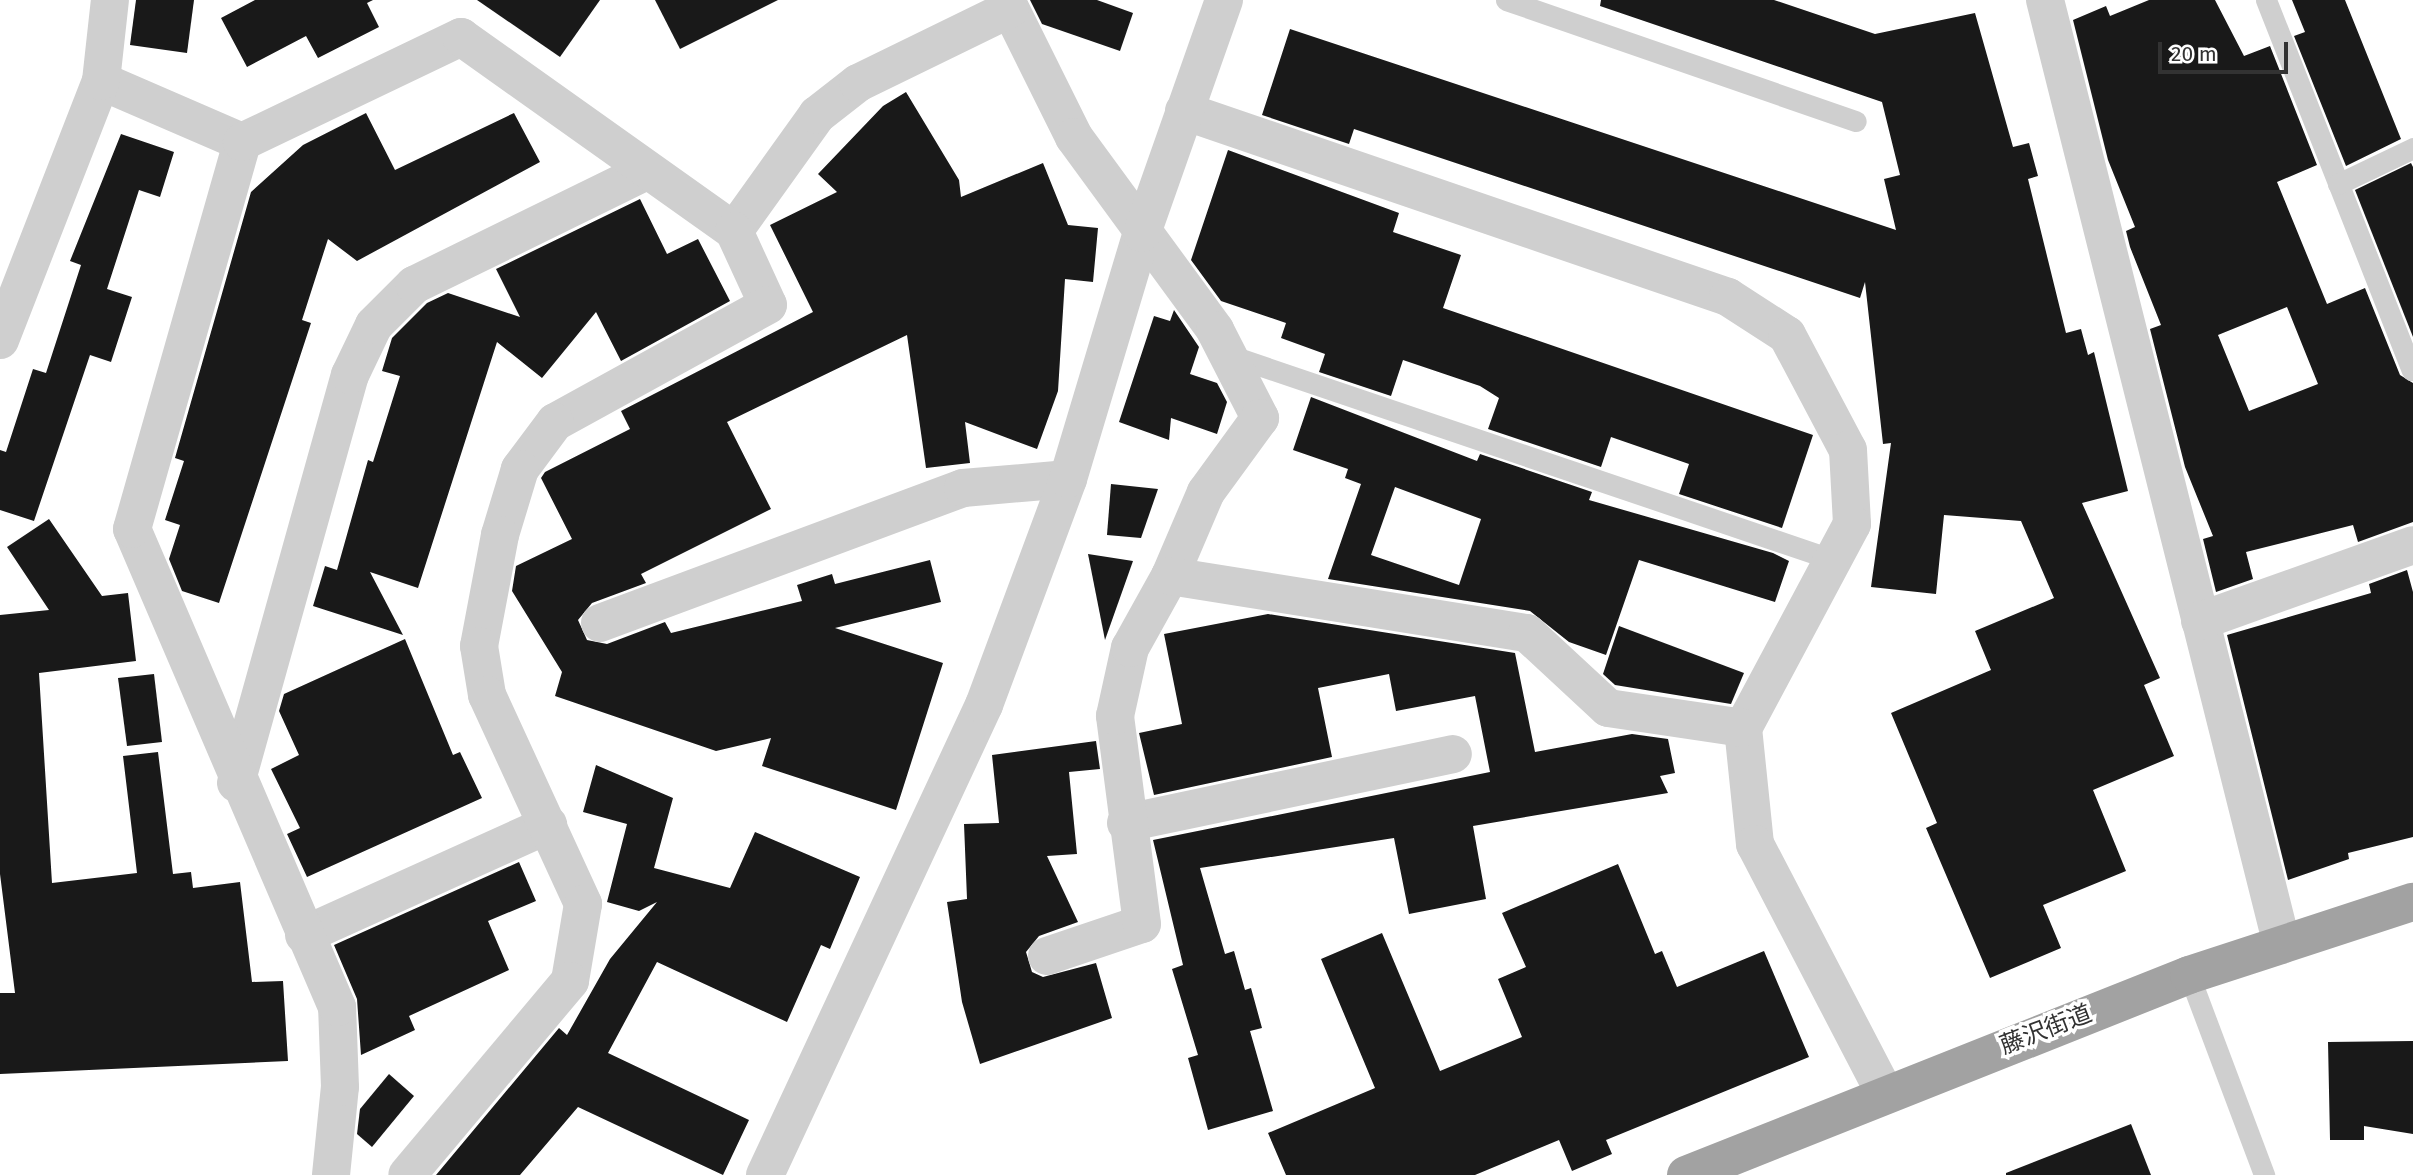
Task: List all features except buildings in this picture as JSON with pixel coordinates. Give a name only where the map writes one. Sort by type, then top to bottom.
[{"type":"highway","name":"藤沢街道","points":[[1686,1175],[1884,1092],[2189,975],[2413,902]]},
{"type":"street","points":[[0,340],[101,81],[110,0]]},
{"type":"street","points":[[765,1175],[984,705],[1068,480],[1142,233],[1224,0]]},
{"type":"street","points":[[2045,0],[2282,945]]},
{"type":"street","points":[[733,231],[817,115],[858,83],[1008,5],[1074,137],[1228,355],[1260,418],[1206,492],[1170,576],[1130,648],[1115,716],[1126,823],[1142,924],[1047,956]]},
{"type":"street","points":[[331,1175],[340,1087],[337,1007],[236,783],[132,529],[243,142],[461,37],[733,231],[768,305],[555,422],[520,469],[504,521],[479,646],[487,695],[583,904],[570,981],[407,1175]]},
{"type":"street","points":[[101,81],[243,142]]},
{"type":"street","points":[[1184,111],[1728,298],[1787,335],[1848,450],[1852,524],[1743,728],[1755,844],[1884,1092]]},
{"type":"street","points":[[236,783],[350,375],[374,325],[414,285],[647,171]]},
{"type":"street","points":[[600,623],[964,488],[1068,480]]},
{"type":"street","points":[[2200,621],[2413,545]]},
{"type":"street","points":[[1170,576],[1527,633],[1608,708],[1743,728]]},
{"type":"street","points":[[1126,823],[1453,754]]},
{"type":"street","points":[[304,935],[548,825]]},
{"type":"lane","points":[[1506,0],[1856,121]]},
{"type":"lane","points":[[2266,0],[2412,370]]},
{"type":"lane","points":[[2338,184],[2413,148]]},
{"type":"lane","points":[[1228,355],[1834,560]]},
{"type":"lane","points":[[2189,975],[2264,1175]]}]
